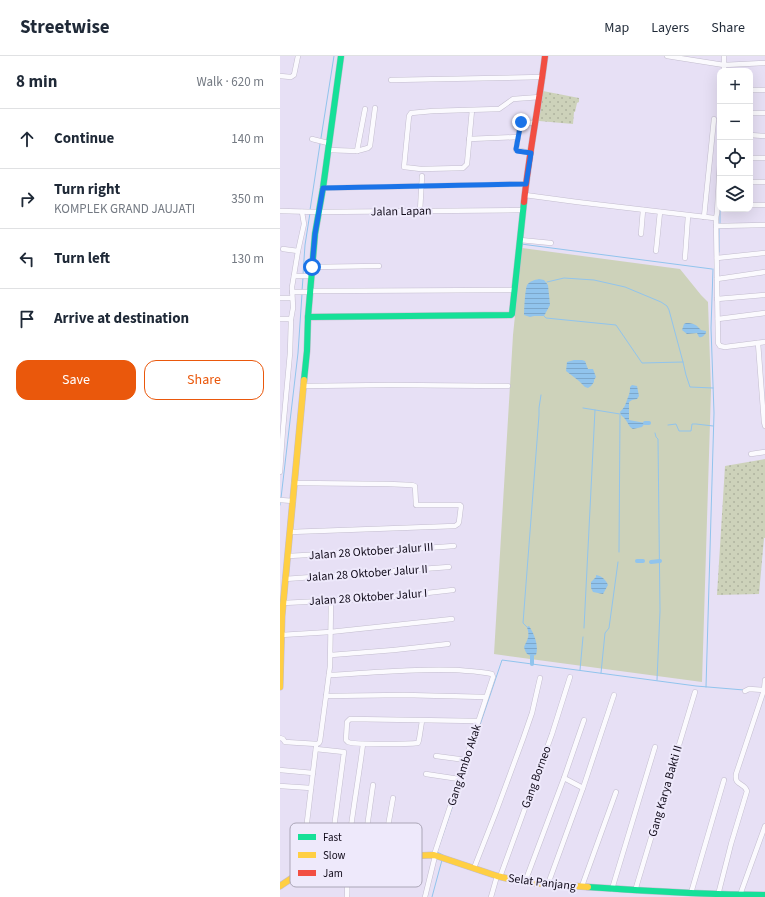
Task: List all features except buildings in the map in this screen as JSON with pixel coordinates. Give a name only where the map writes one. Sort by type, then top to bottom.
[{"type":"street","points":[[280,76],[294,75],[298,56]]},
{"type":"street","points":[[280,687],[281,616],[290,532],[290,501],[294,484],[307,351],[308,291],[328,150],[326,142],[341,56]]},
{"type":"street","points":[[308,317],[511,315],[513,311],[526,184],[545,56]]},
{"type":"street","points":[[667,56],[690,58],[724,65],[765,63]]},
{"type":"street","points":[[724,56],[724,65]]},
{"type":"street","points":[[391,80],[543,77]]},
{"type":"street","points":[[753,90],[765,90]]},
{"type":"street","points":[[472,110],[467,164],[464,168],[421,169],[405,168],[403,166],[410,114],[433,111],[499,109],[513,99],[540,97]]},
{"type":"street","points":[[357,151],[364,108]]},
{"type":"street","points":[[328,150],[357,151],[368,148],[370,146],[375,108]]},
{"type":"street","points":[[753,113],[765,113]]},
{"type":"street","points":[[704,217],[714,119]]},
{"type":"street","points":[[531,153],[516,150],[518,137],[521,122],[536,123]]},
{"type":"street","points":[[753,135],[765,136]]},
{"type":"street","points":[[469,139],[518,137]]},
{"type":"street","points":[[314,140],[326,142]]},
{"type":"street","points":[[753,158],[765,158]]},
{"type":"street","points":[[420,211],[422,176]]},
{"type":"street","points":[[753,182],[765,182]]},
{"type":"street","points":[[323,188],[526,184]]},
{"type":"street","points":[[525,195],[711,219],[716,218]]},
{"type":"street","points":[[753,205],[765,205]]},
{"type":"street","name":"Jalan Lapan","points":[[280,211],[523,210]]},
{"type":"street","points":[[641,234],[643,210]]},
{"type":"street","points":[[280,472],[281,429],[290,353],[291,319],[293,308],[292,298],[298,250],[304,224],[304,212]]},
{"type":"street","points":[[656,251],[660,212]]},
{"type":"street","points":[[718,212],[716,218],[718,226],[718,343],[720,346],[724,346],[765,342]]},
{"type":"street","points":[[685,258],[688,216]]},
{"type":"street","points":[[718,226],[765,225]]},
{"type":"street","points":[[520,240],[551,243]]},
{"type":"street","points":[[283,249],[298,250]]},
{"type":"street","points":[[717,258],[765,253]]},
{"type":"street","points":[[312,267],[379,266]]},
{"type":"street","points":[[717,279],[765,272]]},
{"type":"street","points":[[295,276],[311,276]]},
{"type":"street","points":[[293,292],[514,290]]},
{"type":"street","points":[[718,299],[765,294]]},
{"type":"street","points":[[280,298],[292,298]]},
{"type":"street","points":[[718,319],[765,313]]},
{"type":"street","points":[[280,319],[291,319]]},
{"type":"street","points":[[758,343],[763,363],[765,426]]},
{"type":"street","points":[[303,386],[508,386]]},
{"type":"street","points":[[751,454],[765,452]]},
{"type":"street","points":[[290,532],[455,526],[459,522],[461,506],[416,505],[415,486],[412,485],[294,484]]},
{"type":"street","points":[[280,500],[290,501]]},
{"type":"street","name":"Jalan 28 Oktober Jalur III","points":[[288,556],[454,546]]},
{"type":"street","name":"Jalan 28 Oktober Jalur II","points":[[285,579],[449,567]]},
{"type":"street","name":"Jalan 28 Oktober Jalur I","points":[[283,603],[383,598],[453,590]]},
{"type":"street","points":[[307,823],[316,746],[320,741],[329,675],[331,654],[331,601]]},
{"type":"street","points":[[281,635],[330,632],[452,619]]},
{"type":"street","points":[[331,654],[394,650],[448,644]]},
{"type":"street","name":"Gang Ambo Akak","points":[[329,675],[429,670],[468,671],[492,674],[493,677],[459,779],[438,857],[425,897]]},
{"type":"street","name":"Gang Borneo","points":[[492,897],[552,734],[570,677]]},
{"type":"street","points":[[474,868],[523,739],[532,713],[540,678]]},
{"type":"street","points":[[722,895],[728,856],[747,791],[745,787],[736,781],[735,776],[765,690],[765,680]]},
{"type":"street","points":[[745,691],[749,689],[765,690]]},
{"type":"street","name":"Gang Karya Bakti II","points":[[635,891],[695,692]]},
{"type":"street","points":[[548,884],[583,788],[614,694]]},
{"type":"street","points":[[326,696],[397,695],[486,697]]},
{"type":"street","points":[[422,721],[418,743],[363,744],[350,743],[346,740],[347,722],[350,719],[478,721]]},
{"type":"street","points":[[525,882],[584,720]]},
{"type":"street","points":[[280,738],[284,739],[285,742],[316,746],[344,752],[334,823]]},
{"type":"street","points":[[352,823],[363,744]]},
{"type":"street","points":[[612,889],[656,747]]},
{"type":"street","points":[[436,756],[466,760]]},
{"type":"street","points":[[280,770],[313,773]]},
{"type":"street","points":[[426,774],[459,779]]},
{"type":"street","points":[[564,778],[583,788]]},
{"type":"street","points":[[691,893],[724,780]]},
{"type":"street","points":[[368,823],[373,784]]},
{"type":"street","points":[[280,786],[311,788]]},
{"type":"street","points":[[582,886],[616,792]]},
{"type":"street","points":[[389,823],[393,798]]},
{"type":"street","points":[[740,895],[765,826]]},
{"type":"street","name":"Selat Panjang","points":[[422,856],[438,857],[499,876],[525,882],[635,891],[765,896]]},
{"type":"street","name":"Selat Panjang","points":[[280,886],[290,879]]},
{"type":"green space","points":[[543,91],[579,98],[579,102],[577,103],[574,112],[573,124],[539,121]]},
{"type":"green space","points":[[522,248],[680,269],[708,302],[711,390],[702,682],[494,654],[513,335]]},
{"type":"green space","points":[[765,459],[765,538],[759,594],[717,595],[725,466]]},
{"type":"water","points":[[534,280],[544,280],[548,285],[550,305],[544,316],[530,317],[524,315],[526,287]]},
{"type":"water","points":[[684,324],[695,325],[701,330],[706,331],[706,333],[700,337],[697,333],[687,334],[682,330]]},
{"type":"water","points":[[574,360],[585,361],[588,369],[593,369],[596,377],[594,382],[588,388],[566,371],[567,362]]},
{"type":"water","points":[[632,385],[637,386],[639,396],[637,399],[629,402],[629,420],[645,423],[642,427],[633,429],[621,416],[620,412],[625,405],[630,387]]},
{"type":"water","points":[[596,575],[604,578],[608,585],[603,594],[593,592],[591,588],[591,582]]},
{"type":"water","points":[[529,626],[536,640],[537,648],[536,655],[531,656],[524,647],[528,637],[527,627]]},
{"type":"waterway","points":[[321,138],[334,56]]},
{"type":"waterway","points":[[310,210],[320,144]]},
{"type":"waterway","points":[[720,212],[720,224]]},
{"type":"waterway","points":[[303,275],[305,245],[310,213]]},
{"type":"waterway","points":[[719,229],[719,252]]},
{"type":"waterway","points":[[521,244],[712,269]]},
{"type":"waterway","points":[[706,687],[714,413],[711,328],[713,269]]},
{"type":"waterway","points":[[302,291],[303,278]]},
{"type":"waterway","points":[[547,282],[564,278],[594,280],[625,287],[661,302],[667,306],[669,310],[690,387],[713,388]]},
{"type":"waterway","points":[[281,498],[298,353],[302,294]]},
{"type":"waterway","points":[[544,316],[546,318],[616,325],[642,363],[683,362]]},
{"type":"waterway","points":[[527,627],[523,623],[541,395]]},
{"type":"waterway","points":[[583,408],[620,414]]},
{"type":"waterway","points":[[584,628],[595,410]]},
{"type":"waterway","points":[[619,552],[620,415]]},
{"type":"waterway","points":[[668,425],[676,424],[679,431],[691,431],[692,424],[713,426]]},
{"type":"waterway","points":[[655,433],[658,439],[660,611],[657,680]]},
{"type":"waterway","points":[[637,561],[643,561]]},
{"type":"waterway","points":[[651,562],[660,561]]},
{"type":"waterway","points":[[601,673],[605,633],[609,628],[618,562]]},
{"type":"waterway","points":[[580,670],[583,637]]},
{"type":"waterway","points":[[532,656],[532,664]]},
{"type":"waterway","points":[[443,855],[437,852],[502,660],[696,686],[744,690]]},
{"type":"waterway","points":[[432,897],[442,860]]},
{"type":"traffic: fast","points":[[304,380],[315,234],[323,188],[341,56]]},
{"type":"traffic: fast","points":[[308,317],[511,315],[524,202]]},
{"type":"traffic: fast","points":[[588,887],[699,894],[765,895]]},
{"type":"traffic: slow","points":[[280,687],[282,616],[304,380]]},
{"type":"traffic: slow","points":[[422,855],[434,855],[497,876],[514,880],[588,887]]},
{"type":"traffic: slow","points":[[280,886],[290,879]]},
{"type":"traffic: jam","points":[[524,202],[545,56]]},
{"type":"route","points":[[312,267],[315,234],[323,188],[526,184],[531,153],[516,150],[521,122]]}]
